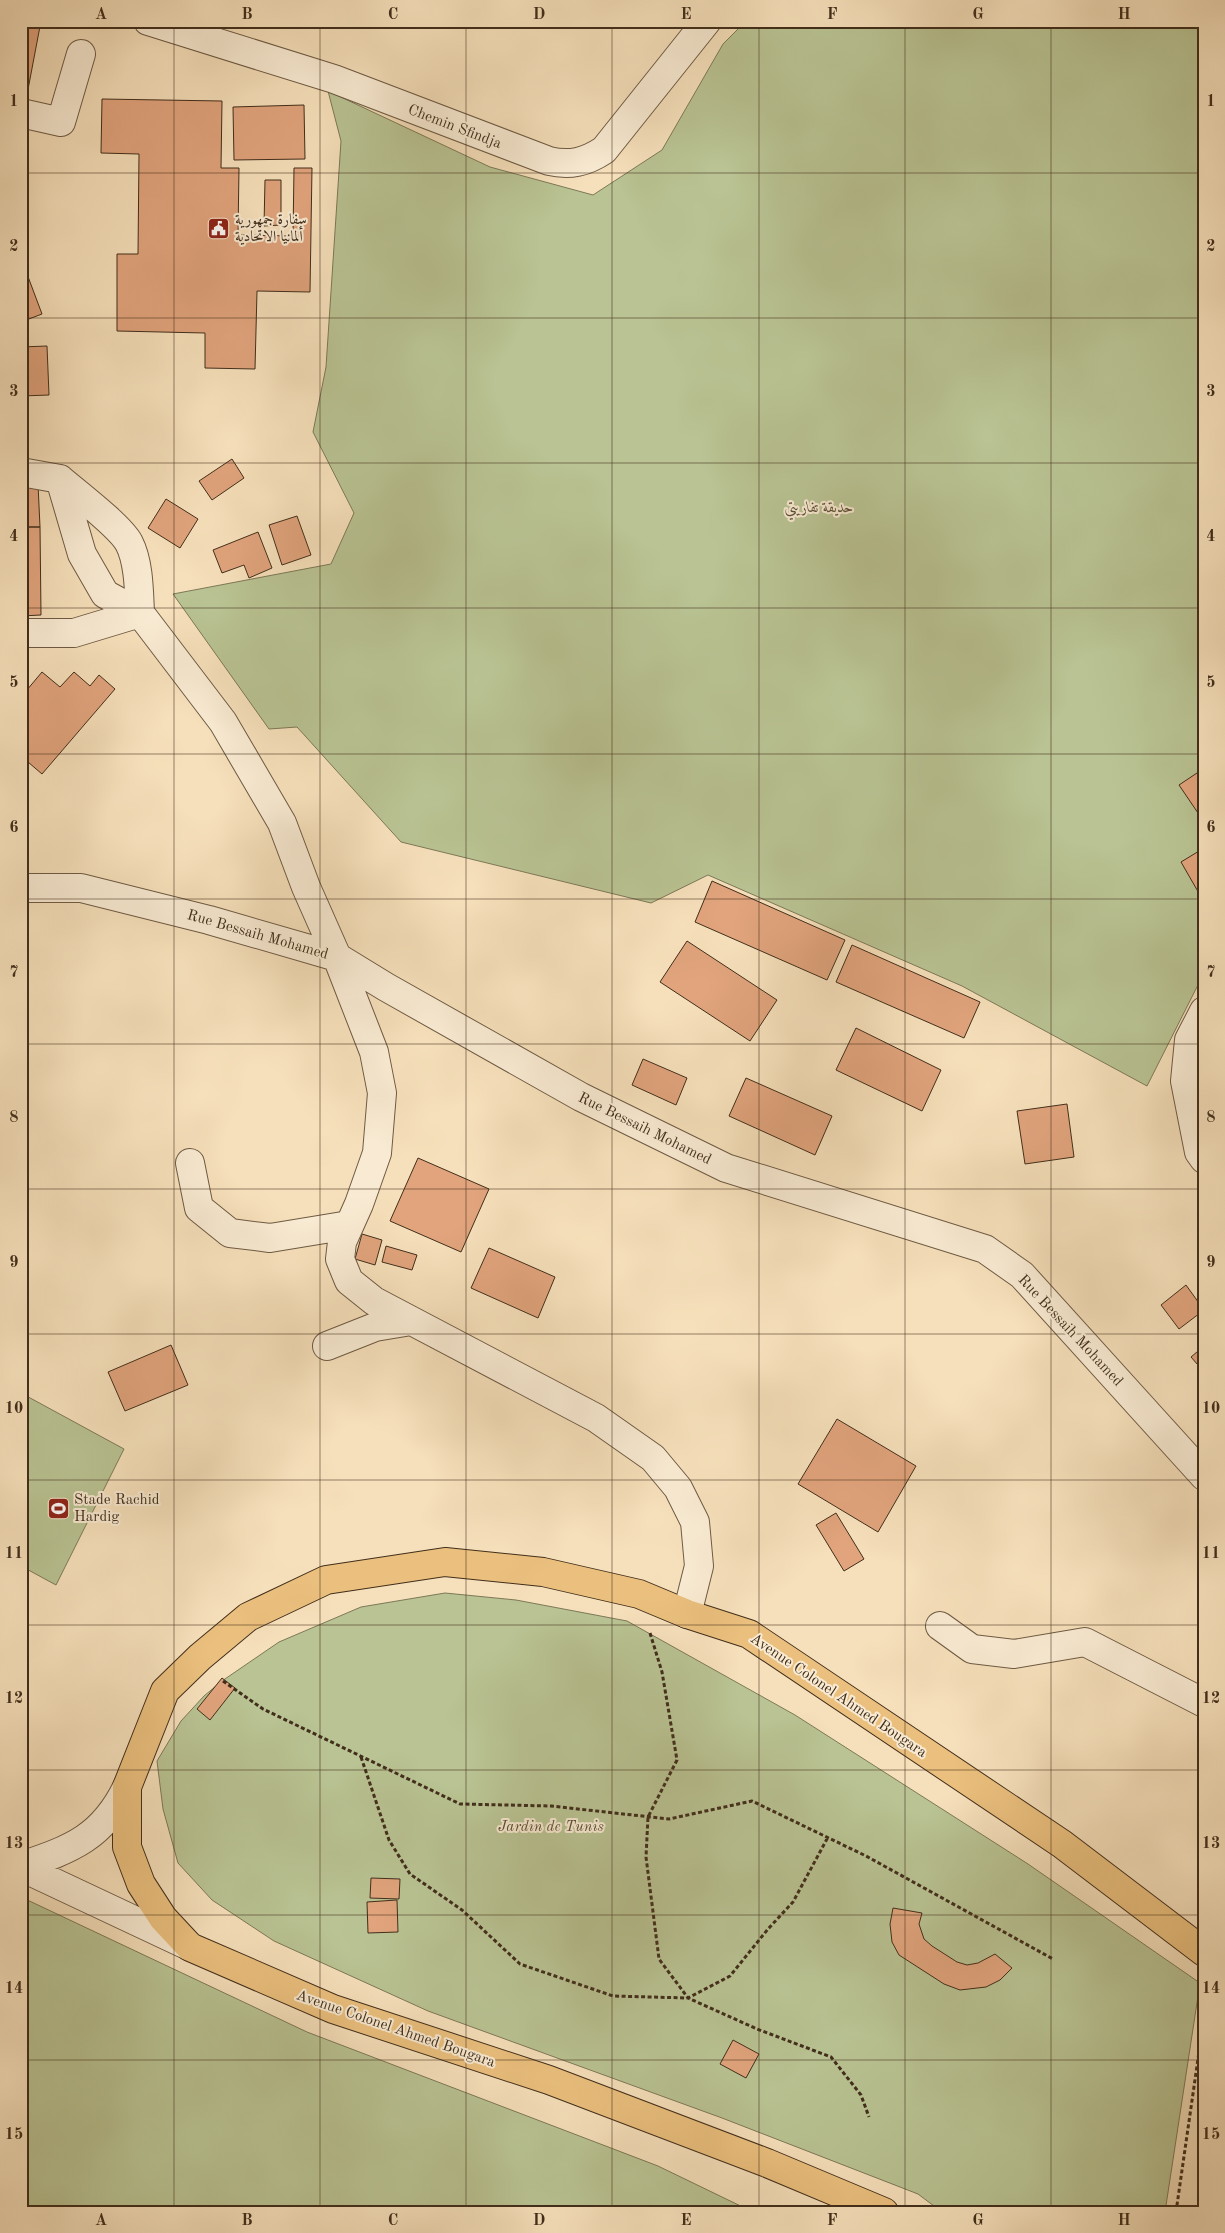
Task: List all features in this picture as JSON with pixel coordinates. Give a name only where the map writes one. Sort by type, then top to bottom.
[{"type":"main road","name":"Avenue Colonel Ahmed Bougara","points":[[884,2212],[767,2163],[549,2080],[333,2009],[190,1947],[162,1918],[141,1884],[128,1846],[127,1787],[166,1691],[200,1657],[248,1617],[326,1580],[445,1562],[543,1572],[638,1594],[687,1614],[749,1634],[1062,1844],[1204,1952]]},
{"type":"street","name":"Chemin Sfindja","points":[[148,21],[334,79],[549,161],[572,164],[594,157],[604,150],[708,21]]},
{"type":"street","points":[[21,113],[61,122],[81,54]]},
{"type":"street","points":[[21,472],[60,479],[111,524],[129,543],[138,577],[140,613]]},
{"type":"street","points":[[60,479],[82,554],[105,594],[140,613],[223,722],[282,823],[306,887],[337,956],[374,1052],[382,1093],[377,1153],[342,1242],[340,1259],[350,1281],[374,1301],[596,1418],[652,1458],[678,1488],[695,1522],[699,1566],[687,1614]]},
{"type":"street","points":[[21,633],[74,633],[140,613]]},
{"type":"street","name":"Rue Bessaih Mohamed","points":[[21,888],[80,888],[209,920],[337,956],[386,987],[581,1097],[726,1168],[985,1248],[1028,1282],[1204,1476]]},
{"type":"street","points":[[1204,1011],[1189,1040],[1185,1082],[1198,1152],[1204,1159]]},
{"type":"street","points":[[190,1163],[199,1208],[230,1233],[270,1238],[350,1225]]},
{"type":"street","points":[[327,1346],[375,1327],[411,1321]]},
{"type":"street","points":[[940,1626],[972,1649],[1014,1654],[1085,1642],[1204,1704]]},
{"type":"street","points":[[21,1867],[46,1858],[89,1836],[105,1823],[118,1806],[127,1787]]},
{"type":"street","points":[[21,1867],[190,1947]]},
{"type":"path","points":[[650,1633],[662,1672],[677,1760],[648,1817],[646,1857],[659,1959],[688,1998]]},
{"type":"path","points":[[222,1681],[262,1709],[460,1804],[551,1806],[669,1819],[752,1801],[866,1856],[1053,1959]]},
{"type":"path","points":[[360,1756],[389,1840],[410,1874],[462,1910],[520,1964],[613,1996],[688,1998],[758,2029],[831,2057],[861,2095],[869,2117]]},
{"type":"path","points":[[688,1998],[730,1976],[768,1929],[793,1902],[828,1838]]},
{"type":"path","points":[[1176,2212],[1204,2017]]},
{"type":"green space","name":"حديقة تفاريتي","points":[[746,21],[1204,21],[1204,973],[1147,1086],[962,986],[708,875],[651,903],[401,842],[297,727],[269,729],[173,594],[331,564],[354,513],[313,432],[326,367],[341,141],[328,91],[490,167],[593,195],[662,150],[723,44]]},
{"type":"green space","name":"Stade Rachid Hardig","points":[[21,1393],[124,1449],[56,1585],[21,1566]]},
{"type":"green space","name":"Jardin de Tunis","points":[[445,1593],[516,1600],[627,1621],[795,1715],[1028,1864],[1200,1983],[1165,2212],[942,2212],[918,2194],[722,2118],[428,2011],[274,1941],[212,1900],[178,1863],[163,1809],[157,1761],[181,1721],[204,1696],[222,1681],[279,1642],[361,1607]]},
{"type":"green space","points":[[21,1897],[307,2032],[658,2166],[753,2212],[21,2212]]},
{"type":"building","points":[[21,21],[41,21],[26,100],[21,99]]},
{"type":"building","points":[[102,99],[222,101],[221,168],[239,168],[238,235],[293,236],[294,168],[312,168],[310,292],[257,291],[255,369],[205,368],[205,333],[117,331],[117,254],[138,254],[139,154],[101,153]]},
{"type":"building","points":[[304,105],[305,159],[234,160],[233,107]]},
{"type":"building","points":[[265,180],[281,180],[281,225],[264,226]]},
{"type":"building","points":[[21,258],[42,314],[21,322]]},
{"type":"building","points":[[47,346],[49,395],[21,396],[21,347]]},
{"type":"building","points":[[232,459],[244,478],[212,500],[199,481]]},
{"type":"building","points":[[21,484],[38,484],[40,527],[21,527]]},
{"type":"building","points":[[166,499],[198,519],[180,548],[148,528]]},
{"type":"building","points":[[297,516],[311,555],[282,565],[269,525]]},
{"type":"building","points":[[21,527],[40,527],[41,615],[21,616]]},
{"type":"building","points":[[258,532],[272,568],[249,578],[244,565],[222,573],[213,550]]},
{"type":"building","points":[[42,672],[60,687],[74,672],[90,686],[99,675],[115,689],[42,774],[21,756],[21,697]]},
{"type":"building","points":[[1200,771],[1204,776],[1204,809],[1198,813],[1179,785]]},
{"type":"building","points":[[1204,848],[1204,902],[1181,862]]},
{"type":"building","points":[[712,881],[845,940],[827,980],[695,922]]},
{"type":"building","points":[[687,941],[777,1000],[750,1041],[660,982]]},
{"type":"building","points":[[852,945],[980,1002],[964,1038],[836,982]]},
{"type":"building","points":[[856,1028],[941,1070],[922,1111],[836,1070]]},
{"type":"building","points":[[643,1059],[687,1078],[676,1105],[632,1085]]},
{"type":"building","points":[[746,1078],[832,1116],[815,1155],[729,1116]]},
{"type":"building","points":[[1067,1104],[1074,1157],[1025,1164],[1017,1111]]},
{"type":"building","points":[[418,1158],[489,1189],[461,1252],[390,1221]]},
{"type":"building","points":[[362,1234],[382,1240],[375,1265],[355,1259]]},
{"type":"building","points":[[386,1246],[417,1255],[412,1270],[382,1262]]},
{"type":"building","points":[[489,1248],[555,1277],[538,1318],[471,1288]]},
{"type":"building","points":[[1186,1285],[1204,1310],[1179,1329],[1161,1305]]},
{"type":"building","points":[[171,1345],[188,1385],[125,1411],[108,1372]]},
{"type":"building","points":[[1204,1346],[1204,1372],[1191,1357]]},
{"type":"building","points":[[837,1419],[916,1466],[878,1532],[798,1484]]},
{"type":"building","points":[[836,1513],[864,1559],[844,1571],[816,1525]]},
{"type":"building","points":[[222,1678],[235,1688],[210,1720],[197,1709]]},
{"type":"building","points":[[371,1878],[400,1879],[399,1899],[370,1898]]},
{"type":"building","points":[[397,1900],[398,1932],[368,1933],[367,1902]]},
{"type":"building","points":[[893,1908],[922,1913],[919,1924],[924,1939],[957,1962],[967,1965],[978,1963],[995,1954],[1012,1968],[1000,1980],[986,1987],[960,1990],[944,1984],[899,1955],[892,1942],[890,1924]]},
{"type":"building","points":[[733,2040],[759,2054],[746,2078],[720,2064]]},
{"type":"place","name":"سفارة جمهورية ألمانيا الاتحادية","points":[[219,228]]},
{"type":"place","name":"Stade Rachid Hardig","points":[[58,1508]]}]
